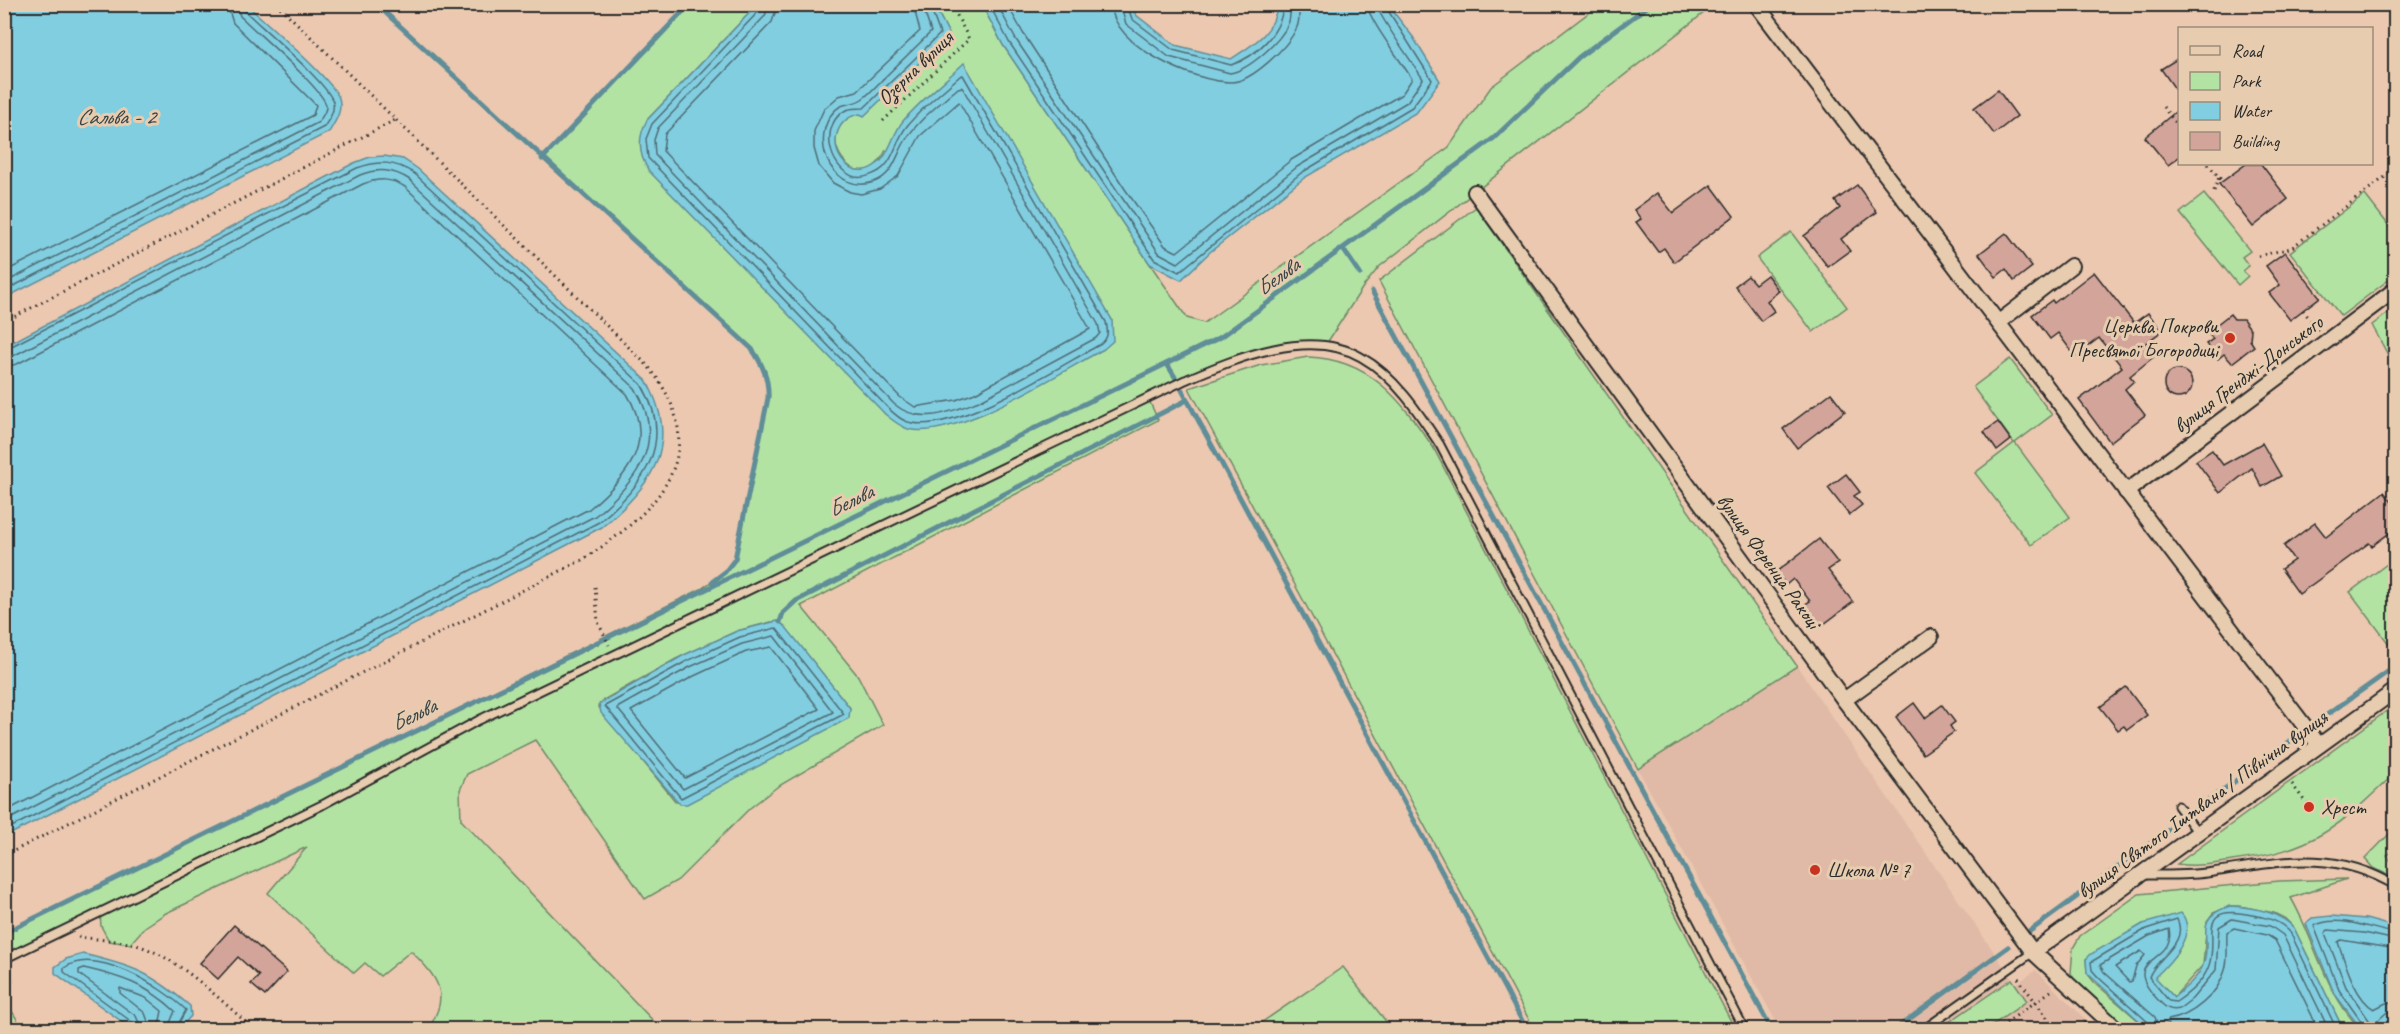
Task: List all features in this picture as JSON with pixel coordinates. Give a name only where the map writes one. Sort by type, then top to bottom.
[{"type":"street","points":[[1756,4],[2319,745]]},
{"type":"street","name":"вулиця Ференца Ракоці","points":[[1475,192],[1844,700],[2033,952],[2118,1029]]},
{"type":"street","points":[[1999,322],[2071,266]]},
{"type":"street","name":"вулиця Гренджі-Донського","points":[[2126,492],[2396,289]]},
{"type":"street","points":[[1844,700],[1931,637]]},
{"type":"street","name":"вулиця Святого Іштвана / Північна вулиця","points":[[2033,952],[2396,690]]},
{"type":"lane","points":[[4,959],[321,805],[488,715],[1185,380],[1263,352],[1325,346],[1361,356],[1376,367],[1409,401],[1440,445],[1745,1029]]},
{"type":"lane","points":[[2178,806],[2198,833]]},
{"type":"lane","points":[[2139,875],[2211,873],[2308,860],[2343,864],[2378,875],[2396,886]]},
{"type":"lane","points":[[1923,1029],[2033,952]]},
{"type":"path","points":[[4,856],[582,560],[611,541],[638,518],[673,471],[680,448],[679,425],[664,386],[654,373],[277,4]]},
{"type":"path","name":"Озерна вулиця","points":[[883,121],[969,39],[951,4]]},
{"type":"path","points":[[2163,107],[2178,126]]},
{"type":"path","points":[[4,322],[396,120]]},
{"type":"path","points":[[2209,165],[2223,182]]},
{"type":"path","points":[[2258,256],[2291,248],[2389,174]]},
{"type":"path","points":[[2214,191],[2219,177]]},
{"type":"path","points":[[2303,310],[2320,332]]},
{"type":"path","points":[[596,587],[599,628],[608,644]]},
{"type":"path","points":[[2283,771],[2309,807]]},
{"type":"path","points":[[56,934],[130,944],[153,953],[201,984],[255,1029]]},
{"type":"path","points":[[2011,968],[2056,1029]]},
{"type":"path","points":[[1996,1029],[2065,981]]},
{"type":"shaded area","name":"Школа № 7","points":[[1797,666],[2016,984],[2036,970],[2095,1029],[1780,1029],[1638,769]]},
{"type":"green space","points":[[690,5],[757,5],[647,120],[885,414],[909,427],[934,429],[985,413],[1112,320],[1092,288],[886,150],[874,166],[862,171],[851,167],[842,158],[836,145],[837,131],[844,120],[860,114],[949,34],[934,5],[982,5],[1003,45],[1187,318],[1204,323],[1449,147],[1491,87],[1599,5],[1714,5],[1379,267],[1363,287],[1325,346],[1263,352],[1148,398],[1158,420],[801,606],[858,676],[883,725],[777,787],[750,808],[678,880],[645,899],[535,740],[467,774],[460,790],[461,820],[661,1029],[428,1029],[439,1006],[440,996],[434,978],[411,951],[380,976],[365,963],[354,973],[268,893],[307,847],[166,913],[145,927],[130,944],[109,941],[101,926],[100,914],[5,959],[5,933],[701,589],[725,572],[735,559],[768,398],[766,378],[762,367],[752,349],[542,159]],"holes":[[[771,622],[780,622],[850,708],[676,802],[598,706],[605,699],[676,659],[737,631]]]},
{"type":"green space","points":[[2204,194],[2250,251],[2242,257],[2249,266],[2243,271],[2248,276],[2238,285],[2180,213]]},
{"type":"green space","points":[[2365,195],[2393,231],[2395,230],[2395,275],[2341,316],[2290,252]]},
{"type":"green space","points":[[1476,207],[1797,666],[1638,769],[1379,281]]},
{"type":"green space","points":[[1791,232],[1847,307],[1813,332],[1757,258]]},
{"type":"green space","points":[[2394,309],[2396,312],[2395,368],[2372,325]]},
{"type":"green space","points":[[1308,357],[1330,359],[1366,374],[1395,398],[1433,447],[1735,1029],[1534,1029],[1189,388],[1261,365]]},
{"type":"green space","points":[[2010,359],[2052,415],[2015,443],[2070,517],[2031,545],[1975,473],[2014,443],[1973,387]]},
{"type":"green space","points":[[2395,558],[2395,652],[2350,592]]},
{"type":"green space","points":[[2395,705],[2395,773],[2340,822],[2305,843],[2284,850],[2211,864],[2177,864]]},
{"type":"green space","points":[[2395,828],[2395,848],[2387,856],[2395,866],[2395,878],[2373,868],[2365,859]]},
{"type":"green space","points":[[2347,879],[2291,898],[2338,1000],[2361,1029],[2343,1029],[2294,928],[2286,919],[2274,913],[2240,906],[2230,906],[2213,913],[2207,921],[2203,965],[2174,997],[2154,977],[2179,951],[2143,924],[2086,959],[2087,973],[2094,982],[2148,1029],[2129,1029],[2075,981],[2071,973],[2073,948],[2080,936],[2139,894],[2279,881]]},
{"type":"green space","points":[[9,964],[13,981],[5,1000],[5,967]]},
{"type":"green space","points":[[1343,967],[1392,1029],[1252,1029]]},
{"type":"green space","points":[[2012,979],[2027,1001],[1987,1029],[1939,1029]]},
{"type":"green space","points":[[5,1000],[23,1029],[5,1029]]},
{"type":"water","name":"Сальва - 2","points":[[5,4],[247,5],[334,89],[339,98],[339,112],[329,132],[5,298]]},
{"type":"water","points":[[757,5],[934,5],[949,34],[864,116],[860,114],[851,116],[845,121],[837,135],[836,143],[841,159],[851,168],[859,170],[866,170],[877,164],[885,156],[903,121],[964,63],[1112,320],[1113,341],[1104,349],[1008,402],[952,425],[928,430],[908,429],[885,414],[649,171],[641,152],[640,140],[647,120]]},
{"type":"water","points":[[982,5],[1132,5],[1136,15],[1175,45],[1231,59],[1267,31],[1277,5],[1388,5],[1413,37],[1440,81],[1417,112],[1304,178],[1210,252],[1181,280],[1150,264],[1003,45]]},
{"type":"water","points":[[384,156],[403,159],[418,169],[646,380],[657,403],[661,424],[661,444],[657,462],[648,479],[620,511],[602,527],[5,837],[5,346],[354,163],[370,157]]},
{"type":"water","points":[[777,621],[785,626],[850,708],[849,718],[687,804],[680,804],[601,713],[599,704],[684,655],[737,631]]},
{"type":"water","points":[[2230,906],[2247,907],[2273,914],[2294,928],[2343,1029],[2148,1029],[2087,973],[2086,959],[2091,954],[2143,924],[2181,913],[2186,921],[2184,939],[2168,964],[2155,977],[2174,997],[2191,982],[2203,965],[2206,955],[2207,923],[2210,917]]},
{"type":"water","points":[[2332,916],[2366,919],[2395,927],[2395,1022],[2386,1029],[2361,1029],[2334,993],[2306,924],[2312,918]]},
{"type":"water","points":[[83,954],[115,962],[152,978],[190,1006],[191,1016],[179,1029],[132,1029],[55,973],[55,967],[66,959]]},
{"type":"building","points":[[2178,58],[2178,93],[2161,69]]},
{"type":"building","points":[[1998,90],[2017,116],[1994,134],[1974,108]]},
{"type":"building","points":[[2178,110],[2178,158],[2168,165],[2145,137]]},
{"type":"building","points":[[2245,165],[2262,165],[2288,199],[2253,227],[2219,184]]},
{"type":"building","points":[[1711,185],[1734,216],[1674,262],[1664,248],[1658,252],[1636,222],[1641,219],[1634,210],[1657,193],[1673,213]]},
{"type":"building","points":[[1857,185],[1877,212],[1841,239],[1850,251],[1828,267],[1804,236],[1840,208],[1835,201]]},
{"type":"building","points":[[2006,233],[2032,267],[2014,281],[2006,269],[1996,277],[1979,254]]},
{"type":"building","points":[[2285,252],[2320,297],[2290,320],[2269,293],[2280,285],[2266,266]]},
{"type":"building","points":[[2094,272],[2134,323],[2148,313],[2162,331],[2146,343],[2156,355],[2130,376],[2134,381],[2125,389],[2145,415],[2110,442],[2079,400],[2122,367],[2099,338],[2075,356],[2058,333],[2050,339],[2032,315],[2052,300],[2054,303]]},
{"type":"building","points":[[1767,275],[1779,291],[1767,301],[1774,311],[1761,321],[1735,286],[1748,276],[1755,284]]},
{"type":"building","name":"Церква Покрови Пресвятої Богородиці","points":[[2230,314],[2234,319],[2243,319],[2251,330],[2250,340],[2254,346],[2232,363],[2224,354],[2218,359],[2206,344],[2213,339],[2207,332]]},
{"type":"building","points":[[2178,370],[2188,374],[2192,384],[2188,394],[2178,398],[2168,394],[2164,384],[2168,374]]},
{"type":"building","points":[[1831,393],[1845,411],[1797,448],[1783,429]]},
{"type":"building","points":[[1998,422],[2011,440],[1997,451],[1984,432]]},
{"type":"building","points":[[2262,443],[2281,476],[2262,487],[2252,468],[2220,493],[2196,461],[2212,450],[2223,465]]},
{"type":"building","points":[[1846,474],[1860,492],[1854,496],[1862,505],[1849,515],[1828,488]]},
{"type":"building","points":[[2384,492],[2396,507],[2396,528],[2372,546],[2369,543],[2299,594],[2281,569],[2294,560],[2284,546],[2315,523],[2326,537]]},
{"type":"building","points":[[1819,539],[1838,563],[1828,570],[1853,602],[1820,627],[1804,605],[1810,601],[1793,579],[1786,585],[1776,572]]},
{"type":"building","points":[[2126,687],[2147,715],[2127,730],[2124,726],[2118,730],[2100,707]]},
{"type":"building","points":[[1914,703],[1925,718],[1942,705],[1955,722],[1950,726],[1954,732],[1923,754],[1896,717]]},
{"type":"building","points":[[234,925],[287,972],[265,996],[251,984],[259,976],[238,957],[218,979],[200,963]]},
{"type":"waterway","points":[[376,4],[752,349],[759,361],[766,378],[768,398],[735,559],[725,572],[712,582]]},
{"type":"waterway","points":[[542,159],[690,4]]},
{"type":"waterway","name":"Бельва","points":[[4,933],[1221,337],[1494,138],[1579,57],[1651,4]]},
{"type":"waterway","points":[[1343,249],[1360,274]]},
{"type":"waterway","points":[[1372,291],[1772,1030]]},
{"type":"waterway","points":[[1167,364],[1175,377]]},
{"type":"waterway","points":[[1182,390],[1527,1030]]},
{"type":"waterway","points":[[780,622],[783,613],[796,601],[1187,400]]},
{"type":"waterway","points":[[2314,724],[2396,666]]},
{"type":"waterway","points":[[2190,814],[2296,737]]},
{"type":"waterway","points":[[2030,931],[2182,820]]},
{"type":"waterway","points":[[1894,1030],[2008,947]]},
{"type":"place","name":"Церква Покрови Пресвятої Богородиці","points":[[2230,338]]},
{"type":"place","name":"Хрест","points":[[2309,807]]},
{"type":"place","name":"Школа № 7","points":[[1815,870]]}]
